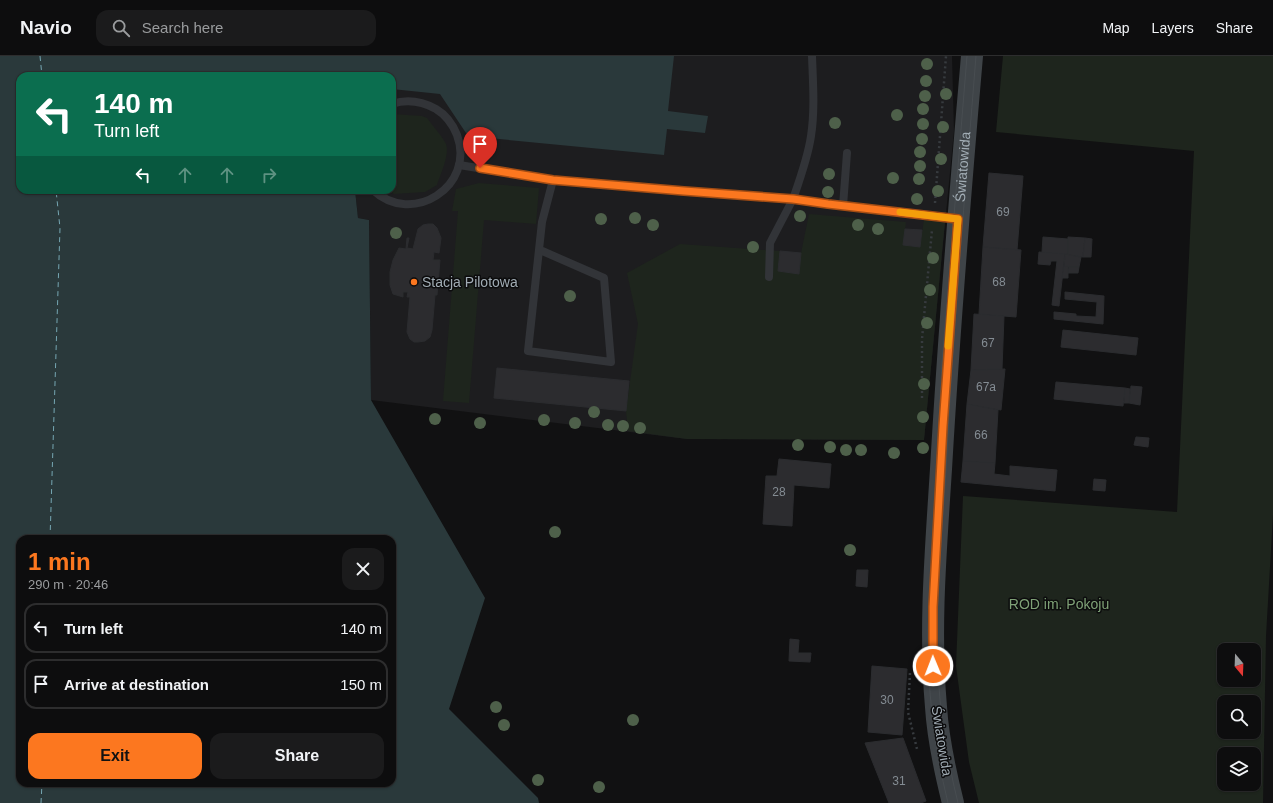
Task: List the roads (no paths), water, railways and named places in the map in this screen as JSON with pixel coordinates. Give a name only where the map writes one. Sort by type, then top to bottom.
[{"type":"street","name":"Światowida","points":[[953,803],[945,771],[938,725],[934,688],[932,642],[946,372],[972,56]]},
{"type":"lane","points":[[769,277],[770,243],[793,199],[802,173],[811,138],[814,102],[812,56]]},
{"type":"lane","points":[[377,194],[390,201],[403,204],[416,204],[428,201],[439,195],[448,186],[455,176],[459,165],[459,141],[448,119],[440,111],[420,102],[409,101],[396,103]]},
{"type":"lane","points":[[843,206],[847,153]]},
{"type":"lane","points":[[459,165],[553,180],[793,199],[958,219]]},
{"type":"lane","points":[[540,250],[604,278],[611,362],[528,351],[542,222],[553,180]]},
{"type":"tram line","points":[[948,803],[932,717],[928,629],[942,363],[967,56]]},
{"type":"tram line","points":[[958,803],[950,769],[942,717],[939,683],[937,616],[952,366],[976,56]]},
{"type":"place","name":"Stacja Pilotowa","points":[[414,282]]},
{"type":"park label","name":"ROD im. Pokoju","points":[[1059,604]]}]
